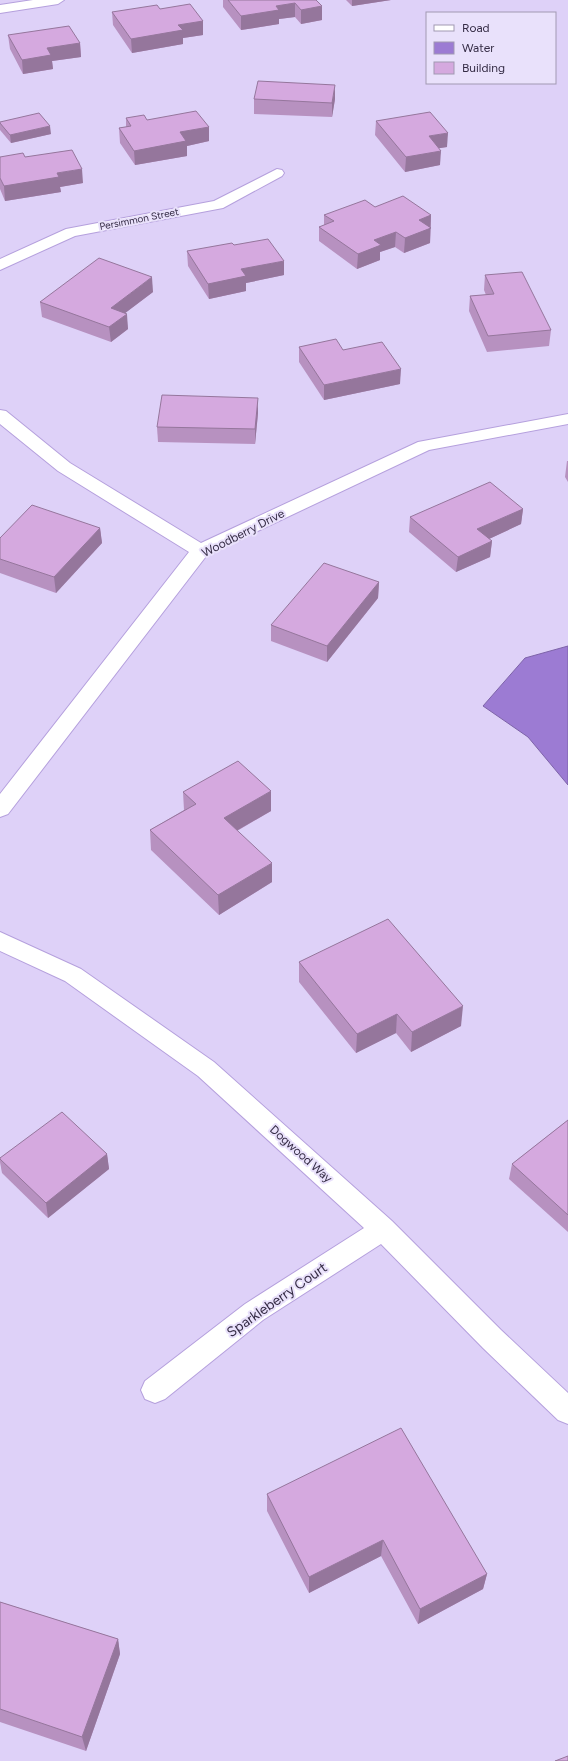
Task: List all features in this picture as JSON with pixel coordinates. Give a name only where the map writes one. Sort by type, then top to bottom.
[{"type":"street","points":[[0,9],[58,0]]},
{"type":"street","name":"Persimmon Street","points":[[0,265],[71,232],[218,204],[277,173]]},
{"type":"street","points":[[0,415],[64,467],[200,552]]},
{"type":"street","name":"Woodberry Drive","points":[[0,809],[200,552],[424,446],[568,418]]},
{"type":"street","name":"Dogwood Way","points":[[0,941],[73,975],[206,1069],[383,1229],[492,1339],[568,1411]]},
{"type":"street","name":"Sparkleberry Court","points":[[155,1390],[254,1312],[383,1229]]},
{"type":"water","points":[[568,646],[568,785],[528,737],[483,706],[525,658]]},
{"type":"building","points":[[228,0],[316,0],[322,6],[301,10],[295,3],[276,6],[279,10],[241,16]]},
{"type":"building","points":[[190,4],[203,21],[178,25],[183,30],[131,39],[112,12],[157,5],[160,9]]},
{"type":"building","points":[[69,26],[80,43],[47,48],[51,55],[22,60],[8,35]]},
{"type":"building","points":[[258,81],[335,85],[332,103],[254,99]]},
{"type":"building","points":[[196,111],[209,127],[180,132],[186,141],[134,151],[119,128],[131,126],[126,118],[144,115],[147,120]]},
{"type":"building","points":[[430,112],[448,133],[429,136],[441,151],[406,157],[376,121]]},
{"type":"building","points":[[39,113],[50,126],[10,135],[0,123],[0,122]]},
{"type":"building","points":[[72,150],[82,169],[57,173],[59,177],[4,186],[0,178],[0,157],[23,153],[25,157]]},
{"type":"building","points":[[403,196],[431,215],[419,220],[431,228],[405,238],[396,232],[374,240],[381,245],[358,254],[319,227],[334,221],[324,215],[365,200],[375,207]]},
{"type":"building","points":[[268,239],[284,261],[241,269],[246,276],[208,284],[187,251],[232,243],[234,245]]},
{"type":"building","points":[[99,258],[152,277],[111,308],[127,314],[109,327],[40,302]]},
{"type":"building","points":[[522,272],[551,330],[488,336],[470,296],[494,294],[485,275]]},
{"type":"building","points":[[336,339],[343,350],[382,342],[401,369],[324,385],[299,347]]},
{"type":"building","points":[[162,395],[258,398],[255,429],[157,427]]},
{"type":"building","points":[[490,482],[523,509],[477,529],[492,541],[458,557],[410,517]]},
{"type":"building","points":[[32,505],[100,528],[54,577],[0,559],[0,538]]},
{"type":"building","points":[[324,563],[379,582],[327,646],[271,625]]},
{"type":"building","points":[[238,761],[271,791],[224,818],[272,863],[218,895],[150,830],[196,804],[183,792]]},
{"type":"building","points":[[388,919],[463,1006],[412,1032],[397,1014],[357,1034],[299,962]]},
{"type":"building","points":[[62,1112],[107,1154],[46,1203],[0,1158]]},
{"type":"building","points":[[568,1120],[568,1215],[512,1164]]},
{"type":"building","points":[[401,1428],[487,1574],[420,1609],[383,1540],[309,1577],[267,1494]]},
{"type":"building","points":[[0,1602],[118,1639],[82,1737],[0,1709]]},
{"type":"building","points":[[568,1756],[568,1761],[555,1761]]}]
